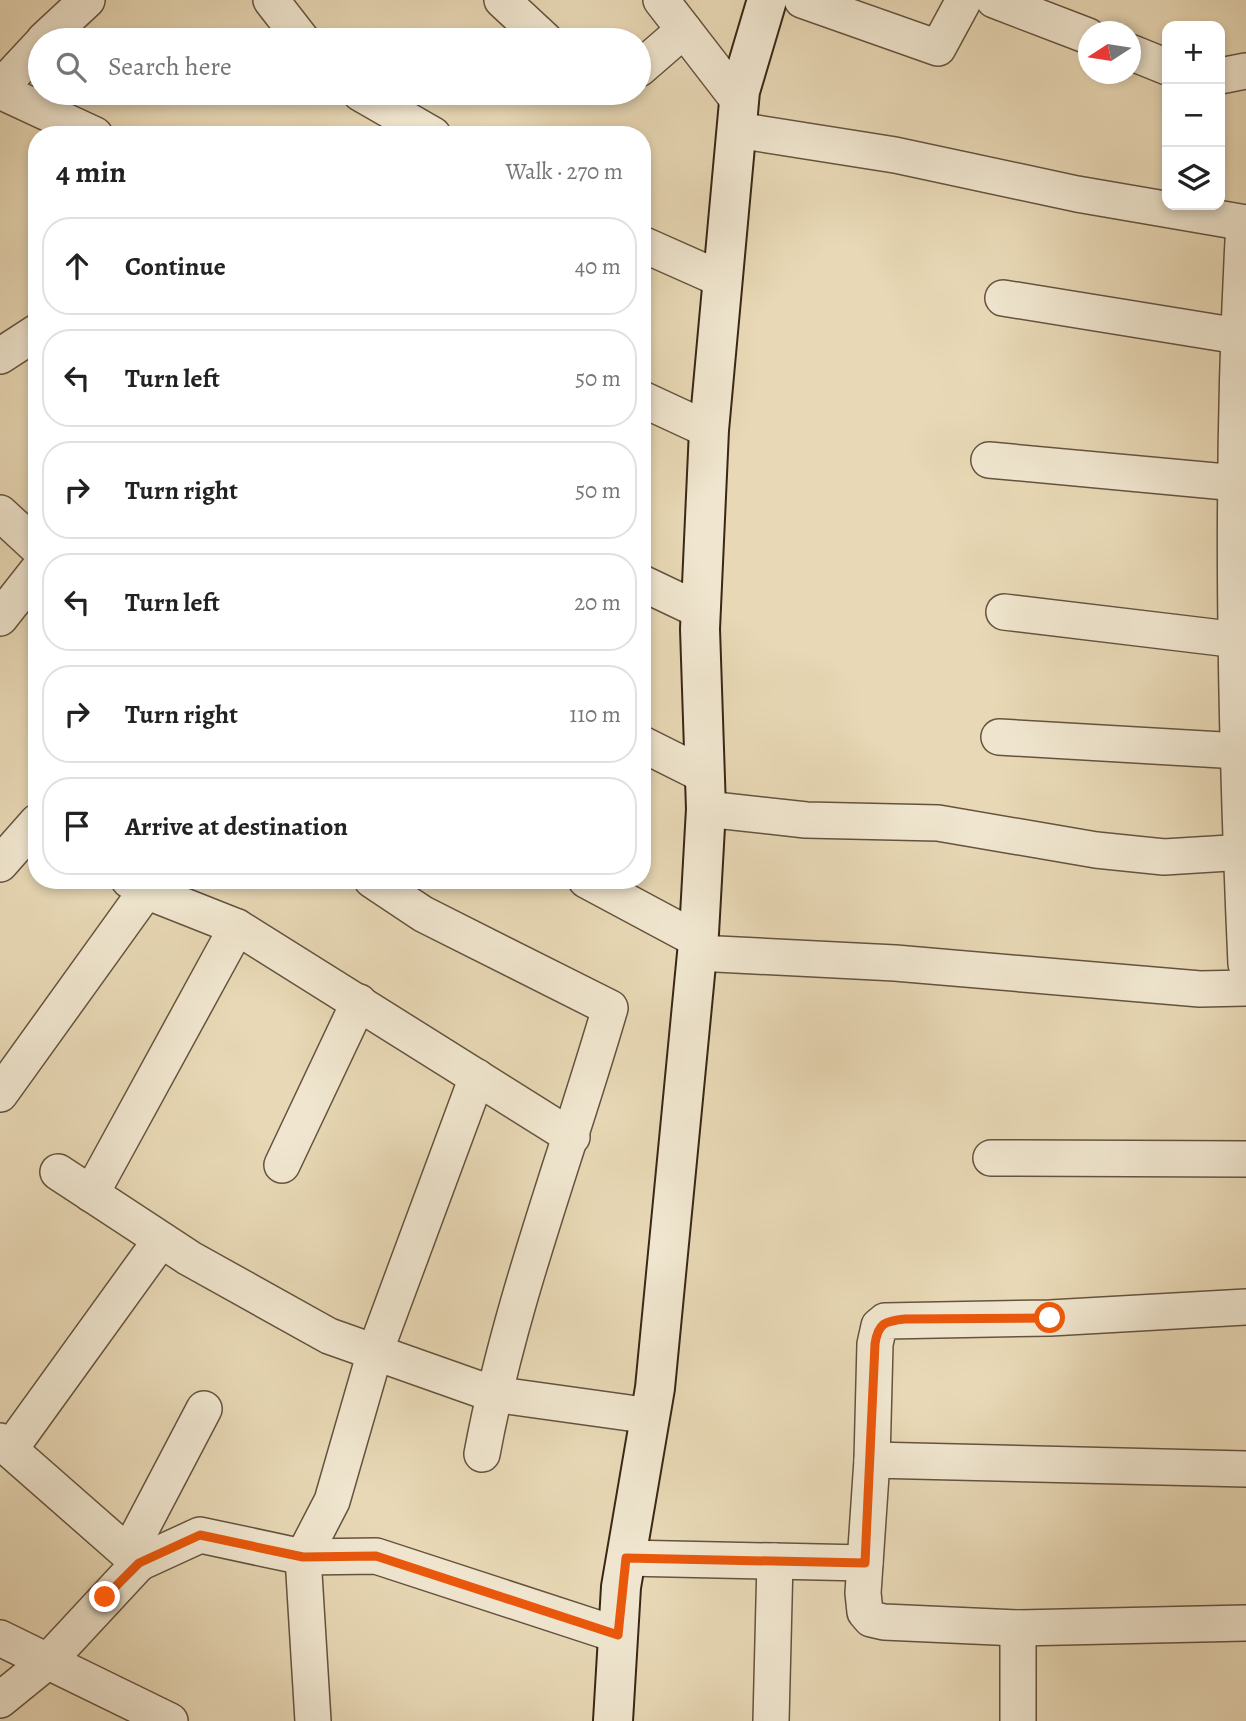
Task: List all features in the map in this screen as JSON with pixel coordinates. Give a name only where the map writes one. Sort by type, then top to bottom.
[{"type":"street","points":[[57,28],[87,0]]},
{"type":"street","points":[[271,0],[293,28]]},
{"type":"street","points":[[502,0],[532,28]]},
{"type":"street","points":[[661,0],[684,30],[738,116],[895,155],[1077,194],[1245,223],[1238,337],[1241,417],[1237,482],[1241,570],[1238,640],[1242,713],[1239,751],[1246,964]]},
{"type":"street","points":[[802,0],[938,48],[964,0]]},
{"type":"street","points":[[994,0],[1078,32]]},
{"type":"street","points":[[613,1721],[626,1558],[650,1416],[698,946],[705,792],[701,611],[709,430],[738,116],[759,5]]},
{"type":"street","points":[[651,59],[684,30]]},
{"type":"street","points":[[1141,56],[1162,64]]},
{"type":"street","points":[[28,58],[0,89],[28,103]]},
{"type":"street","points":[[1225,75],[1246,71]]},
{"type":"street","points":[[33,105],[76,126]]},
{"type":"street","points":[[381,105],[417,126]]},
{"type":"street","points":[[651,248],[723,280]]},
{"type":"street","points":[[1003,298],[1238,337]]},
{"type":"street","points":[[0,356],[28,338]]},
{"type":"street","points":[[651,403],[709,430]]},
{"type":"street","points":[[989,460],[1237,482]]},
{"type":"street","points":[[0,513],[28,539]]},
{"type":"street","points":[[0,618],[28,582]]},
{"type":"street","points":[[651,587],[701,611]]},
{"type":"street","points":[[1004,612],[1238,640]]},
{"type":"street","points":[[999,737],[1239,751]]},
{"type":"street","points":[[651,751],[705,792],[806,820],[938,823],[1096,850],[1164,857],[1244,852]]},
{"type":"street","points":[[0,864],[28,832]]},
{"type":"street","points":[[0,1094],[136,889]]},
{"type":"street","points":[[145,889],[237,927],[572,1138]]},
{"type":"street","points":[[386,889],[423,914],[610,1008],[572,1138],[534,1249],[493,1394],[482,1454]]},
{"type":"street","points":[[601,889],[698,946],[1174,987],[1246,988]]},
{"type":"street","points":[[91,1194],[237,927]]},
{"type":"street","points":[[282,1165],[359,1002]]},
{"type":"street","points":[[313,1721],[303,1557],[332,1501],[375,1352],[477,1077]]},
{"type":"street","points":[[991,1158],[1246,1159]]},
{"type":"street","points":[[58,1172],[161,1240],[329,1336],[493,1394],[650,1416]]},
{"type":"street","points":[[134,1559],[5,1445],[161,1240]]},
{"type":"street","points":[[1246,1307],[1050,1318],[885,1321],[879,1326],[875,1344],[872,1460],[863,1605],[871,1619],[1018,1628],[1246,1623]]},
{"type":"street","points":[[0,1700],[48,1661],[134,1559],[204,1409]]},
{"type":"street","points":[[872,1460],[1246,1469]]},
{"type":"street","points":[[134,1559],[200,1535],[303,1557],[376,1556],[618,1635]]},
{"type":"street","points":[[626,1558],[865,1563]]},
{"type":"street","points":[[771,1721],[775,1561]]},
{"type":"street","points":[[1018,1628],[1018,1721]]},
{"type":"street","points":[[0,1638],[170,1721]]},
{"type":"route","points":[[105,1597],[139,1563],[200,1535],[303,1557],[376,1556],[618,1635],[626,1558],[865,1563],[872,1460],[875,1344],[879,1326],[885,1321],[905,1319],[1050,1318]]}]
